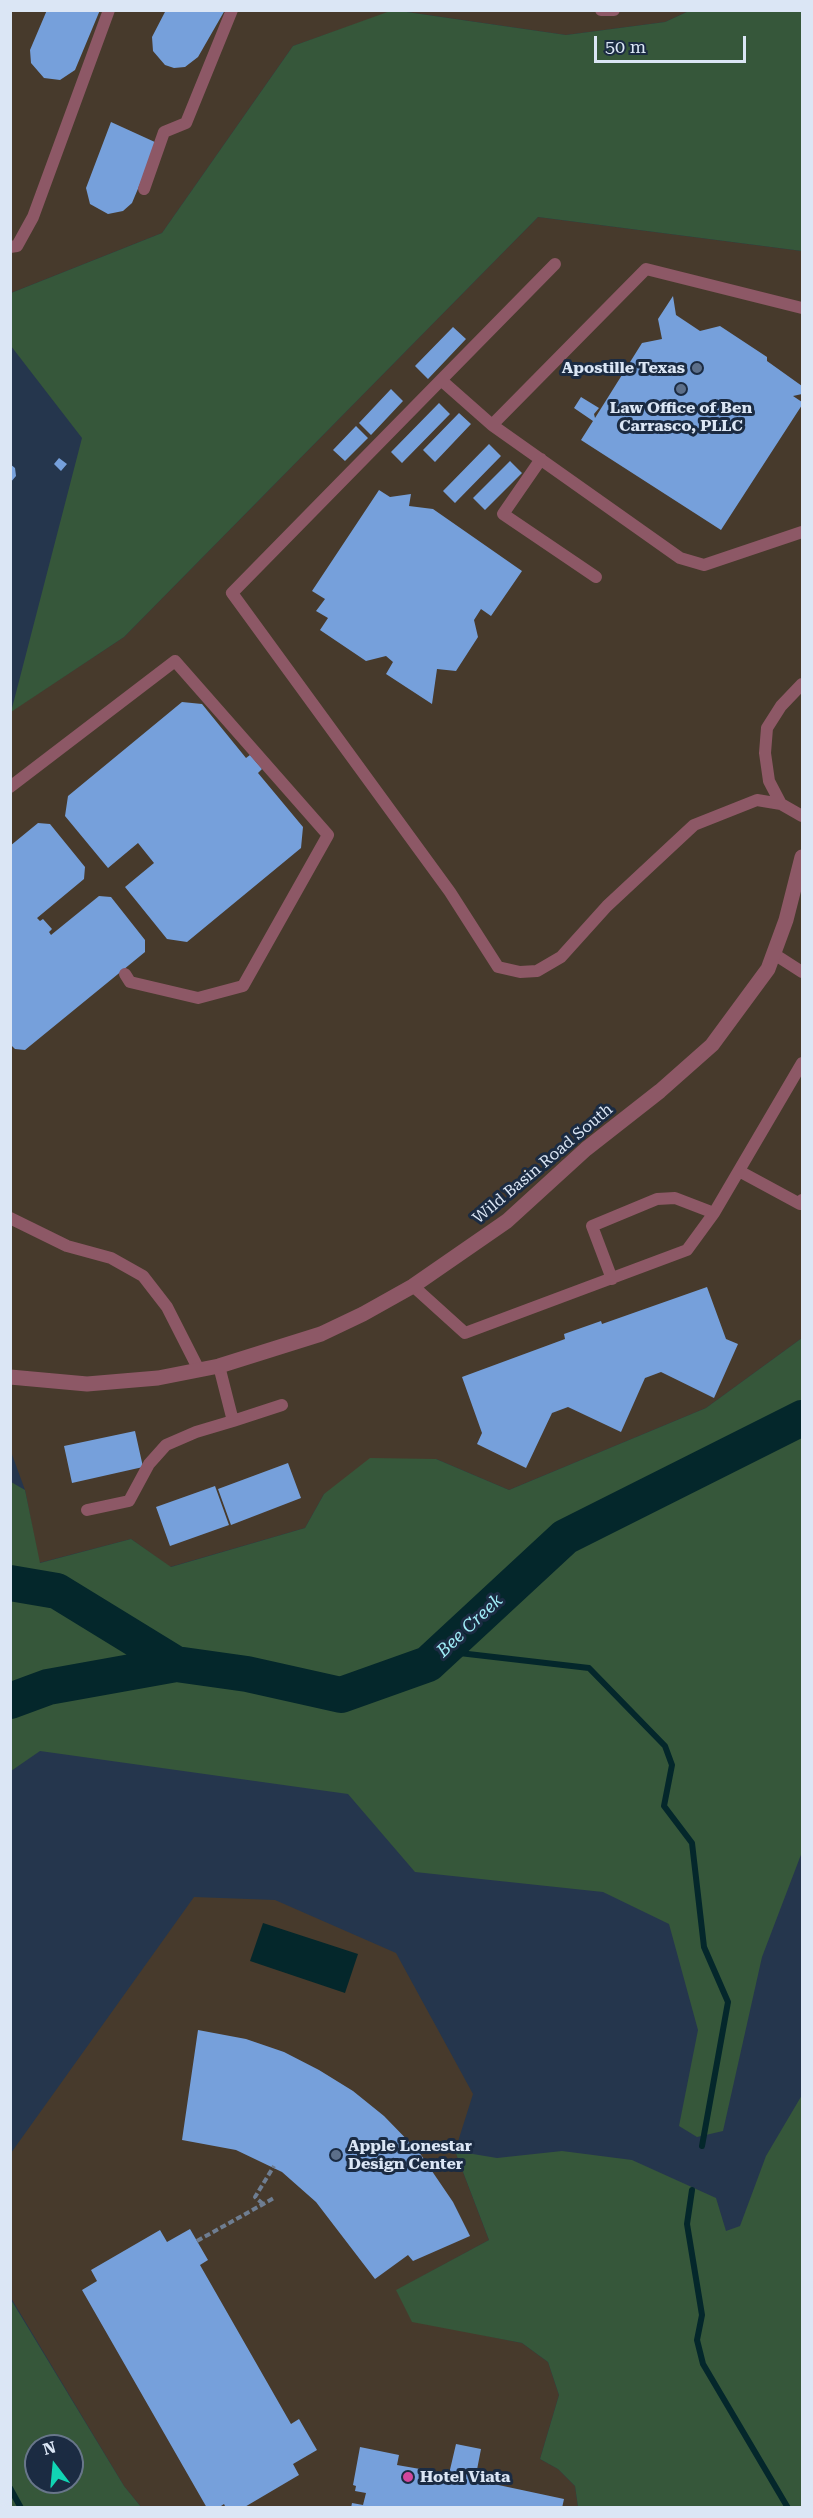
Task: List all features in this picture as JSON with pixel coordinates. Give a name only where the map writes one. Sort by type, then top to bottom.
[{"type":"street","name":"Wild Basin Road South","points":[[10,1377],[87,1384],[158,1378],[219,1366],[321,1334],[413,1286],[507,1221],[586,1149],[660,1091],[712,1045],[768,969],[786,920],[802,856]]},
{"type":"lane","points":[[10,247],[17,246],[33,217],[109,10]]},
{"type":"lane","points":[[144,189],[164,132],[186,123],[232,10]]},
{"type":"lane","points":[[601,10],[614,10]]},
{"type":"lane","points":[[555,264],[232,593],[450,891],[498,967],[520,972],[537,971],[561,957],[614,899],[694,825],[757,800],[781,804],[802,816]]},
{"type":"lane","points":[[492,425],[646,269],[802,308]]},
{"type":"lane","points":[[441,380],[492,425],[680,558],[704,565],[802,532]]},
{"type":"lane","points":[[540,459],[503,514],[596,577]]},
{"type":"lane","points":[[10,787],[175,661],[328,835],[243,986],[198,998],[130,982],[125,974]]},
{"type":"lane","points":[[781,804],[769,781],[765,753],[767,728],[781,706],[802,684]]},
{"type":"lane","points":[[774,954],[802,972]]},
{"type":"lane","points":[[413,1286],[465,1333],[687,1250],[714,1214],[802,1062]]},
{"type":"lane","points":[[739,1171],[800,1204],[802,1200]]},
{"type":"lane","points":[[612,1279],[592,1226],[657,1199],[675,1198],[714,1214]]},
{"type":"lane","points":[[10,1218],[67,1246],[111,1258],[143,1276],[167,1307],[200,1370]]},
{"type":"lane","points":[[219,1366],[233,1421]]},
{"type":"lane","points":[[87,1510],[129,1500],[148,1464],[166,1445],[196,1432],[282,1405]]},
{"type":"path","points":[[262,2204],[255,2197],[274,2166]]},
{"type":"path","points":[[197,2241],[274,2198]]},
{"type":"shaded area","points":[[11,11],[393,11],[293,46],[162,233],[11,293]]},
{"type":"shaded area","points":[[400,11],[689,11],[665,22],[566,35]]},
{"type":"shaded area","points":[[538,217],[802,251],[802,1338],[706,1408],[509,1490],[436,1459],[324,1494],[305,1528],[170,1567],[131,1539],[39,1563],[25,1490],[10,1449],[10,712],[124,637]]},
{"type":"shaded area","points":[[194,1897],[275,1900],[396,1953],[473,2094],[455,2151],[489,2240],[397,2290],[483,2335],[522,2343],[548,2362],[559,2395],[540,2459],[558,2469],[575,2486],[578,2507],[141,2507],[124,2486],[11,2298],[11,2153]]},
{"type":"shaded area","points":[[263,1923],[358,1954],[345,1993],[250,1961]]},
{"type":"green space","points":[[393,10],[566,35],[665,22],[689,11],[802,11],[802,251],[538,217],[124,637],[11,712],[82,438],[11,346],[11,293],[162,233],[293,46]]},
{"type":"green space","points":[[802,1338],[802,1852],[762,1957],[723,2131],[697,2137],[679,2126],[698,2030],[669,1924],[603,1892],[415,1872],[348,1794],[40,1751],[11,1771],[11,1482],[25,1490],[40,1563],[131,1539],[171,1567],[305,1528],[324,1494],[370,1458],[436,1459],[509,1490],[706,1408]]},
{"type":"green space","points":[[802,2095],[802,2507],[578,2507],[575,2486],[558,2469],[540,2459],[559,2395],[548,2362],[522,2343],[412,2322],[396,2290],[489,2240],[455,2151],[497,2158],[562,2151],[632,2160],[716,2198],[726,2231],[740,2226],[766,2156]]},
{"type":"green space","points":[[10,2298],[124,2486],[141,2507],[11,2507]]},
{"type":"building","points":[[47,10],[100,10],[75,70],[60,80],[44,78],[31,63],[30,50]]},
{"type":"building","points":[[166,10],[225,10],[198,57],[185,67],[174,68],[165,65],[153,51],[152,37]]},
{"type":"building","points":[[111,122],[157,143],[132,203],[123,211],[108,214],[90,204],[86,188]]},
{"type":"building","points":[[673,296],[676,315],[700,331],[720,326],[767,357],[767,361],[802,386],[802,394],[793,396],[802,402],[802,405],[721,530],[581,440],[593,421],[574,408],[581,397],[599,408],[594,414],[595,418],[642,343],[662,339],[658,319]]},
{"type":"building","points":[[453,327],[466,339],[428,379],[415,366]]},
{"type":"building","points":[[391,389],[403,401],[371,435],[359,423]]},
{"type":"building","points":[[439,403],[450,414],[402,463],[391,452]]},
{"type":"building","points":[[459,413],[471,424],[435,462],[423,450]]},
{"type":"building","points":[[356,426],[368,438],[345,461],[333,450]]},
{"type":"building","points":[[489,444],[501,456],[455,503],[443,491]]},
{"type":"building","points":[[59,458],[67,464],[61,471],[54,464]]},
{"type":"building","points":[[510,461],[522,473],[485,510],[473,498]]},
{"type":"building","points":[[10,464],[15,468],[16,476],[10,483]]},
{"type":"building","points":[[379,490],[390,497],[411,494],[409,506],[433,509],[522,571],[491,616],[481,609],[474,620],[478,637],[456,671],[437,669],[432,704],[386,674],[393,662],[386,656],[366,661],[320,630],[328,618],[316,611],[325,599],[312,591]]},
{"type":"building","points":[[182,702],[202,704],[246,758],[250,755],[262,769],[258,773],[303,827],[301,848],[187,942],[167,939],[125,887],[154,863],[138,843],[108,868],[65,816],[68,796]]},
{"type":"building","points":[[38,823],[50,824],[85,867],[84,879],[37,918],[40,921],[43,919],[52,929],[49,932],[51,935],[99,896],[111,897],[145,940],[145,952],[25,1050],[15,1049],[10,1044],[10,846]]},
{"type":"building","points":[[707,1287],[726,1339],[738,1344],[714,1398],[661,1372],[645,1378],[621,1432],[568,1407],[552,1413],[526,1468],[477,1444],[482,1433],[462,1377],[565,1339],[564,1334],[601,1321],[602,1324]]},
{"type":"building","points":[[135,1431],[143,1467],[72,1483],[64,1446]]},
{"type":"building","points":[[288,1463],[301,1498],[231,1525],[218,1489]]},
{"type":"building","points":[[215,1486],[229,1525],[170,1546],[156,1507]]},
{"type":"building","name":"Apple Lonestar Design Center","points":[[198,2030],[246,2039],[284,2052],[353,2091],[384,2116],[419,2152],[453,2202],[470,2236],[413,2261],[408,2255],[375,2279],[316,2202],[282,2172],[236,2150],[182,2140]]},
{"type":"building","points":[[190,2229],[208,2260],[200,2265],[291,2424],[299,2419],[317,2450],[293,2464],[299,2475],[243,2508],[226,2508],[224,2504],[218,2508],[207,2508],[82,2290],[97,2281],[91,2270],[160,2230],[167,2242]]},
{"type":"building","name":"Hotel Viata","points":[[456,2444],[481,2449],[475,2480],[564,2499],[562,2508],[351,2508],[352,2503],[363,2505],[366,2493],[355,2491],[356,2486],[353,2485],[360,2447],[399,2455],[397,2465],[449,2474]]},
{"type":"waterway","name":"Bee Creek","points":[[10,1583],[57,1591],[176,1664],[247,1674],[341,1695],[428,1664],[565,1537],[802,1418]]},
{"type":"waterway","points":[[442,1651],[589,1668],[665,1746],[672,1765],[664,1806],[692,1843],[704,1947],[728,2002],[702,2146]]},
{"type":"waterway","points":[[10,1701],[48,1687],[176,1664]]},
{"type":"waterway","points":[[692,2190],[687,2224],[702,2315],[697,2340],[703,2364],[788,2508]]},
{"type":"waterway","points":[[10,2488],[21,2508]]},
{"type":"place","name":"Apostille Texas","points":[[697,368]]},
{"type":"place","name":"Law Office of Ben Carrasco, PLLC","points":[[681,389]]},
{"type":"place","name":"Apple Lonestar Design Center","points":[[336,2155]]},
{"type":"place","name":"Hotel Viata","points":[[408,2477]]}]
